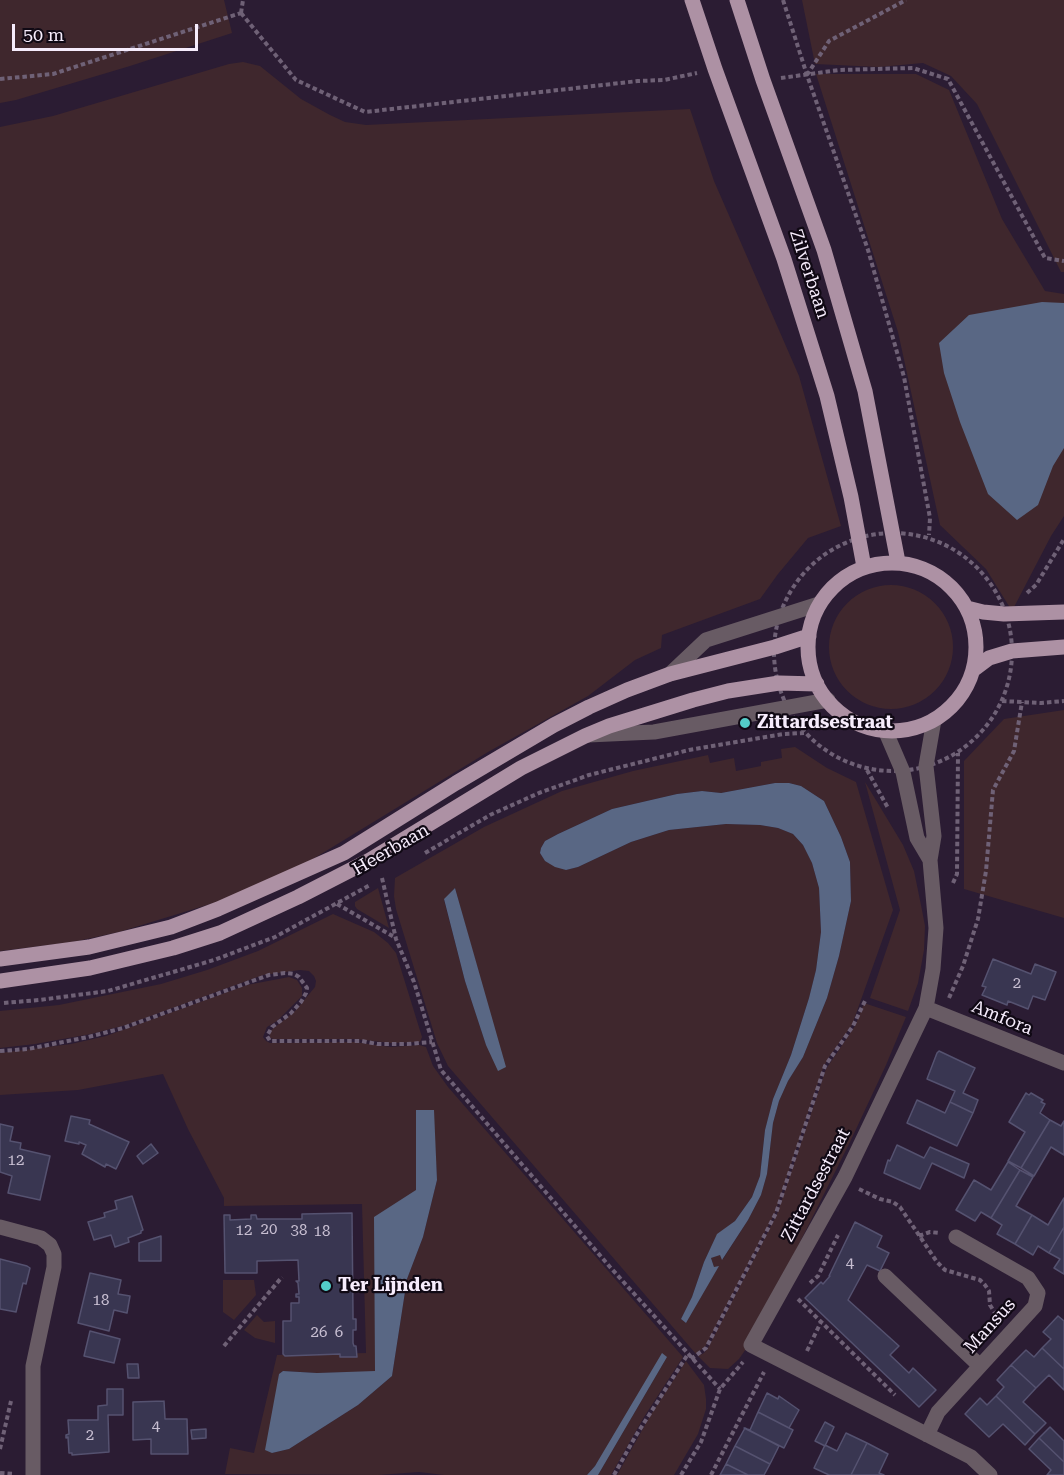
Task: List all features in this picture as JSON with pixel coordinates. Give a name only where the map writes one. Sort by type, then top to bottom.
[{"type":"main road","name":"Zilverbaan","points":[[692,0],[784,259],[827,396],[851,497],[864,567]]},
{"type":"main road","name":"Zilverbaan","points":[[737,0],[763,81],[824,250],[865,391],[898,562]]},
{"type":"main road","points":[[898,562],[923,568],[941,578],[956,591],[967,608],[976,636],[976,648],[973,670],[961,696],[944,713],[934,720],[907,729],[885,730],[858,723],[843,715],[828,700],[817,684],[809,662],[809,636],[819,604],[833,586],[864,567],[898,562]]},
{"type":"main road","points":[[967,608],[983,612],[1008,610],[1064,612]]},
{"type":"main road","name":"Heerbaan","points":[[0,959],[89,948],[171,927],[218,909],[344,853],[554,725],[627,690],[670,674],[809,636]]},
{"type":"main road","points":[[973,670],[989,658],[1012,651],[1064,647]]},
{"type":"main road","name":"Heerbaan","points":[[0,981],[90,968],[173,948],[220,933],[370,860],[521,768],[585,736],[638,716],[728,691],[778,683],[817,684]]},
{"type":"street","name":"Heerbaan","points":[[670,674],[706,640],[819,604]]},
{"type":"street","name":"Heerbaan","points":[[585,736],[654,732],[828,700]]},
{"type":"street","name":"Zittardsestraat","points":[[751,1345],[845,1177],[926,1008],[933,969],[936,928],[930,860],[934,836],[926,766],[934,720]]},
{"type":"street","name":"Zittardsestraat","points":[[885,730],[903,772],[917,838],[930,860]]},
{"type":"street","name":"Amfora","points":[[926,1008],[1064,1063]]},
{"type":"street","points":[[0,1227],[41,1238],[50,1245],[54,1254],[54,1267],[33,1366],[33,1475]]},
{"type":"street","name":"Mansus","points":[[927,1435],[938,1412],[1035,1306],[1038,1293],[1028,1278],[956,1237]]},
{"type":"street","points":[[885,1276],[980,1366]]},
{"type":"street","points":[[751,1345],[971,1457],[990,1475]]},
{"type":"path","points":[[243,0],[241,14],[296,80],[365,112],[664,80],[715,69]]},
{"type":"path","points":[[783,0],[868,250],[904,377],[930,518],[929,535]]},
{"type":"path","points":[[807,75],[829,41],[906,0]]},
{"type":"path","points":[[0,79],[53,74],[241,14]]},
{"type":"path","points":[[763,81],[839,70],[913,69],[948,79],[1045,258],[1064,261]]},
{"type":"path","points":[[787,707],[778,683],[775,647],[781,615],[792,587],[801,574],[826,550],[857,536],[891,531],[910,531],[929,535],[956,549],[972,563],[1008,610]]},
{"type":"path","points":[[1020,599],[1036,585],[1064,539]]},
{"type":"path","points":[[958,752],[972,743],[990,722],[1002,700],[1064,701]]},
{"type":"path","points":[[945,1007],[963,966],[978,919],[986,871],[993,790],[1014,751],[1022,702]]},
{"type":"path","name":"Heerbaan","points":[[421,855],[490,815],[589,775],[689,750],[784,734],[804,733],[787,707]]},
{"type":"path","name":"Heerbaan","points":[[0,1003],[108,991],[214,960],[275,937],[392,872]]},
{"type":"path","points":[[382,878],[396,939],[414,982],[441,1070],[610,1267],[720,1389]]},
{"type":"path","points":[[337,904],[396,939]]},
{"type":"path","points":[[0,1051],[88,1037],[123,1028],[269,975],[285,973],[300,977],[307,988],[306,993],[291,1013],[272,1027],[267,1036],[270,1041],[362,1041],[377,1044],[432,1042]]},
{"type":"path","points":[[691,1359],[706,1347],[776,1213],[825,1066],[853,1026],[866,999]]},
{"type":"path","points":[[845,1177],[860,1190],[893,1202],[900,1207],[937,1262],[945,1270],[980,1280],[989,1291],[993,1312],[1011,1332]]},
{"type":"path","points":[[860,1190],[865,1179]]},
{"type":"path","points":[[839,1233],[818,1275],[796,1298],[901,1400]]},
{"type":"path","points":[[224,1346],[282,1277]]},
{"type":"path","points":[[798,1369],[821,1322]]},
{"type":"path","points":[[681,1475],[702,1442],[720,1389],[742,1365],[751,1345]]},
{"type":"path","points":[[614,1475],[688,1354]]},
{"type":"path","points":[[711,1475],[772,1355]]},
{"type":"path","points":[[0,1473],[14,1473],[14,1475]]},
{"type":"shaded area","points":[[0,0],[224,0],[232,33],[130,66],[0,103]]},
{"type":"shaded area","points":[[802,0],[1064,0],[1064,272],[1061,272],[977,104],[951,76],[923,63],[879,67],[815,64]]},
{"type":"shaded area","points":[[243,62],[260,66],[301,99],[330,115],[345,122],[366,125],[690,109],[714,181],[799,376],[841,526],[808,538],[760,599],[662,635],[661,648],[635,660],[588,696],[488,752],[308,862],[243,894],[119,932],[73,942],[0,951],[0,127],[53,116],[229,64]]},
{"type":"shaded area","points":[[816,74],[916,74],[949,90],[1002,219],[1045,291],[1064,294],[1064,516],[1051,536],[1012,611],[986,569],[940,525],[898,332]]},
{"type":"shaded area","points":[[891,585],[915,589],[935,603],[949,623],[953,647],[949,671],[935,691],[915,705],[891,709],[867,705],[847,691],[833,671],[829,647],[833,623],[847,603],[867,589]]},
{"type":"shaded area","points":[[1064,710],[1064,918],[964,889],[964,761],[1004,719]]},
{"type":"shaded area","points":[[795,747],[827,768],[856,782],[893,910],[852,1025],[823,1068],[775,1213],[705,1347],[696,1354],[448,1066],[437,1043],[396,909],[395,878],[484,827],[562,791],[633,771],[708,755],[710,763],[734,758],[736,771],[761,766],[761,762],[782,758],[781,749]],"holes":[[[775,783],[801,786],[824,801],[850,862],[851,901],[827,998],[803,1057],[779,1101],[773,1123],[767,1174],[761,1195],[723,1259],[720,1254],[711,1258],[714,1267],[718,1267],[686,1323],[681,1319],[717,1235],[735,1221],[752,1197],[760,1176],[765,1130],[773,1099],[791,1055],[809,998],[816,970],[821,932],[819,888],[812,863],[803,845],[793,834],[778,828],[760,825],[726,824],[669,830],[631,842],[578,867],[566,870],[545,861],[540,853],[545,841],[612,809],[677,794],[702,791],[721,793]],[[455,888],[479,975],[486,1045],[465,981],[444,900]]]},
{"type":"shaded area","points":[[865,782],[903,845],[914,871],[925,926],[924,950],[918,983],[908,1011],[870,998],[900,910]]},
{"type":"shaded area","points":[[378,888],[389,928],[355,906],[355,902]]},
{"type":"shaded area","points":[[333,914],[374,932],[396,953],[422,1037],[420,1042],[270,1038],[270,1031],[295,1011],[315,987],[314,976],[309,971],[300,970],[263,975],[126,1025],[91,1034],[0,1048],[0,1011],[59,1005],[161,984],[258,951]]},
{"type":"shaded area","points":[[289,977],[297,980],[302,988],[302,996],[277,1021],[267,1027],[263,1037],[270,1043],[354,1042],[391,1047],[419,1045],[426,1047],[433,1066],[448,1087],[683,1357],[644,1417],[611,1475],[598,1475],[667,1357],[587,1475],[444,1475],[419,1472],[378,1475],[225,1474],[230,1448],[254,1453],[277,1355],[366,1353],[362,1204],[224,1206],[224,1198],[188,1129],[163,1074],[78,1090],[0,1095],[0,1053],[71,1044],[106,1036],[247,985]],"holes":[[[433,1110],[437,1180],[423,1237],[407,1279],[392,1376],[358,1405],[289,1449],[272,1453],[279,1374],[283,1371],[375,1372],[416,1190],[416,1111]]]},
{"type":"shaded area","points":[[864,1003],[906,1017],[886,1065],[748,1346],[728,1369],[710,1368],[698,1356],[708,1348],[777,1214],[826,1069],[855,1026]]},
{"type":"shaded area","points":[[223,1280],[254,1280],[256,1295],[234,1320],[223,1312]]},
{"type":"shaded area","points":[[257,1315],[264,1322],[275,1321],[275,1343],[255,1338],[244,1330]]},
{"type":"shaded area","points":[[686,1361],[704,1385],[706,1409],[698,1434],[674,1475],[617,1475],[650,1416]]},
{"type":"water","points":[[1042,302],[1064,303],[1064,448],[1053,466],[1038,505],[1017,520],[988,494],[944,373],[939,343],[969,315]]},
{"type":"water","points":[[775,783],[801,786],[824,801],[850,862],[851,901],[827,998],[803,1057],[779,1101],[773,1123],[767,1174],[761,1195],[722,1260],[720,1255],[711,1258],[714,1267],[719,1266],[686,1323],[681,1319],[717,1234],[735,1221],[752,1197],[760,1176],[765,1130],[773,1099],[791,1055],[809,998],[816,970],[821,932],[819,888],[812,863],[803,845],[793,834],[778,828],[760,825],[726,824],[669,830],[631,842],[578,867],[566,870],[545,861],[540,853],[545,841],[612,809],[677,794],[702,791],[721,793]]},
{"type":"water","points":[[455,888],[506,1067],[498,1071],[486,1045],[465,981],[444,899]]},
{"type":"water","points":[[416,1110],[434,1110],[437,1180],[423,1237],[407,1279],[392,1376],[358,1405],[289,1449],[272,1453],[265,1450],[279,1374],[283,1371],[317,1373],[375,1371],[374,1217],[416,1190]]},
{"type":"water","points":[[662,1353],[667,1357],[598,1475],[587,1475],[595,1466]]},
{"type":"building","points":[[993,959],[1031,974],[1035,964],[1056,972],[1045,1000],[1033,996],[1028,1009],[1008,1001],[1007,1005],[982,995],[986,987],[982,986]]},
{"type":"building","points":[[939,1051],[975,1068],[963,1093],[978,1100],[973,1113],[950,1102],[955,1091],[927,1079]]},
{"type":"building","points":[[1026,1093],[1029,1095],[1031,1093],[1043,1100],[1041,1102],[1045,1104],[1040,1113],[1050,1120],[1021,1168],[1008,1161],[1025,1132],[1009,1122]]},
{"type":"building","points":[[917,1100],[945,1113],[950,1102],[973,1113],[957,1146],[907,1123]]},
{"type":"building","points":[[71,1116],[90,1120],[89,1124],[129,1142],[116,1169],[106,1164],[105,1167],[82,1154],[86,1145],[65,1141]]},
{"type":"building","points":[[1050,1120],[1061,1126],[1064,1121],[1064,1155],[1051,1147],[1034,1176],[1021,1168]]},
{"type":"building","points":[[0,1124],[13,1127],[10,1141],[21,1143],[20,1149],[50,1156],[40,1200],[8,1193],[12,1176],[0,1172]]},
{"type":"building","points":[[151,1144],[158,1153],[143,1164],[137,1156]]},
{"type":"building","points":[[897,1145],[924,1158],[930,1147],[969,1164],[964,1178],[932,1163],[920,1189],[884,1173],[888,1160],[890,1161]]},
{"type":"building","points":[[1008,1162],[1020,1170],[991,1218],[981,1212],[975,1221],[956,1210],[974,1180],[991,1190]]},
{"type":"building","points":[[1020,1170],[1033,1177],[1016,1206],[1032,1215],[1015,1244],[997,1234],[1002,1225],[991,1218]]},
{"type":"building","points":[[132,1196],[143,1230],[141,1233],[128,1238],[129,1242],[115,1247],[111,1235],[94,1240],[88,1222],[105,1217],[104,1213],[117,1209],[115,1201]]},
{"type":"building","points":[[1064,1198],[1064,1227],[1049,1253],[1038,1246],[1033,1255],[1015,1244],[1032,1215],[1048,1225]]},
{"type":"building","name":"Ter Lijnden","points":[[352,1213],[353,1319],[356,1319],[353,1343],[356,1346],[357,1357],[340,1357],[340,1354],[285,1356],[283,1354],[283,1321],[291,1321],[291,1303],[299,1303],[299,1297],[296,1297],[296,1294],[299,1294],[296,1281],[299,1281],[298,1260],[257,1261],[257,1273],[225,1273],[224,1215],[230,1215],[230,1220],[251,1219],[251,1215],[256,1215],[257,1219],[302,1219],[302,1214]]},
{"type":"building","points":[[855,1222],[882,1236],[877,1247],[889,1253],[880,1271],[867,1265],[848,1300],[899,1346],[890,1355],[909,1373],[913,1368],[936,1390],[919,1407],[805,1298],[830,1276]]},
{"type":"building","points":[[1064,1227],[1064,1274],[1054,1268],[1060,1259],[1049,1253]]},
{"type":"building","points":[[161,1236],[161,1261],[139,1261],[139,1243]]},
{"type":"building","points":[[0,1259],[30,1268],[26,1284],[23,1283],[16,1312],[0,1309]]},
{"type":"building","points":[[90,1273],[121,1280],[118,1294],[130,1296],[127,1313],[114,1310],[109,1331],[78,1323]]},
{"type":"building","points":[[1058,1316],[1064,1321],[1064,1369],[1042,1348],[1051,1339],[1043,1332]]},
{"type":"building","points":[[90,1331],[120,1339],[114,1363],[84,1356]]},
{"type":"building","points":[[1042,1348],[1064,1369],[1064,1390],[1049,1375],[1036,1388],[1011,1365],[1026,1350],[1034,1357]]},
{"type":"building","points":[[127,1364],[138,1364],[139,1378],[128,1378]]},
{"type":"building","points":[[1011,1365],[1036,1388],[1023,1402],[1046,1423],[1035,1434],[996,1396],[1004,1387],[997,1380]]},
{"type":"building","points":[[107,1389],[123,1389],[123,1415],[108,1415],[109,1452],[72,1455],[69,1453],[68,1437],[66,1438],[69,1434],[68,1420],[98,1420],[98,1406],[107,1405]]},
{"type":"building","points":[[767,1393],[778,1399],[779,1396],[799,1410],[789,1428],[758,1412]]},
{"type":"building","points":[[996,1396],[1035,1434],[1025,1445],[1003,1424],[989,1437],[965,1414],[980,1398],[987,1405]]},
{"type":"building","points":[[164,1401],[165,1419],[187,1419],[188,1454],[151,1454],[151,1439],[133,1440],[133,1402]]},
{"type":"building","points":[[758,1412],[793,1430],[784,1448],[744,1428],[750,1430]]},
{"type":"building","points":[[825,1422],[834,1427],[825,1446],[815,1441]]},
{"type":"building","points":[[1050,1427],[1064,1441],[1064,1462],[1039,1438]]},
{"type":"building","points":[[745,1428],[779,1446],[770,1464],[735,1446]]},
{"type":"building","points":[[206,1429],[206,1438],[192,1439],[191,1430]]},
{"type":"building","points":[[846,1433],[867,1443],[851,1475],[829,1475],[814,1468],[825,1445],[837,1451]]},
{"type":"building","points":[[1039,1438],[1064,1462],[1064,1475],[1047,1475],[1051,1470],[1029,1449]]},
{"type":"building","points":[[867,1443],[888,1454],[879,1473],[884,1475],[851,1475]]},
{"type":"building","points":[[735,1446],[770,1464],[764,1475],[748,1475],[726,1464]]},
{"type":"building","points":[[726,1464],[748,1475],[720,1475]]},
{"type":"place","name":"Zittardsestraat","points":[[745,723]]},
{"type":"place","name":"Ter Lijnden","points":[[326,1286]]}]
